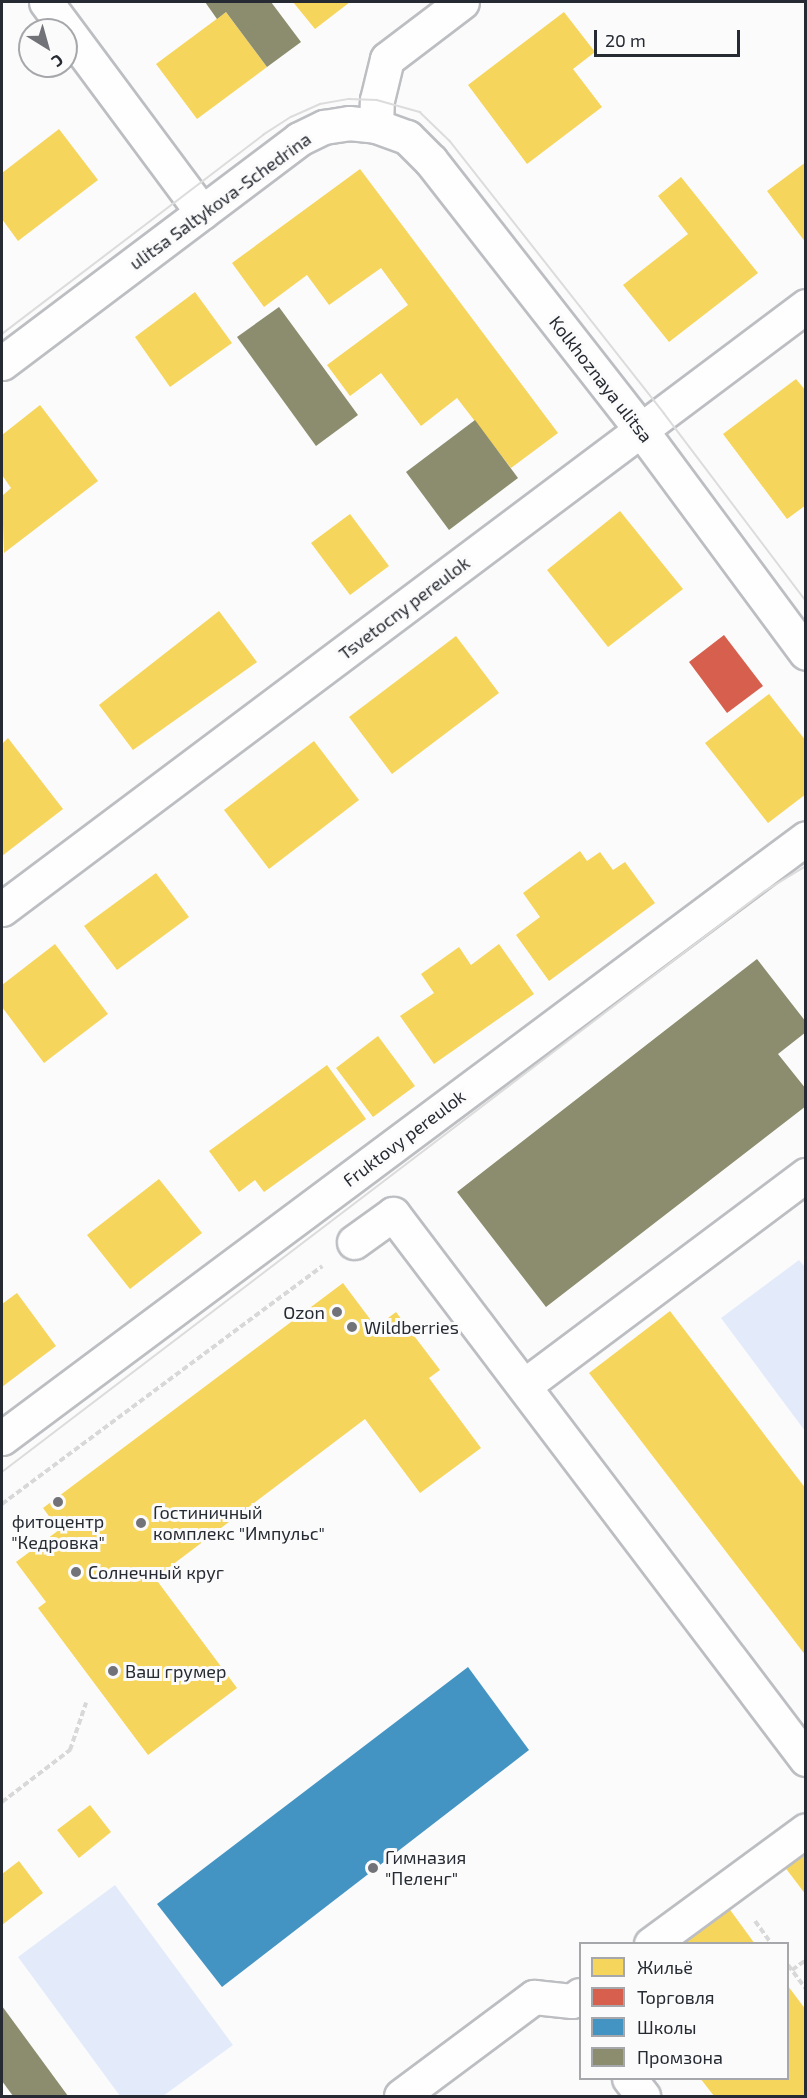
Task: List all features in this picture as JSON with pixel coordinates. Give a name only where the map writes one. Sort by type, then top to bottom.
[{"type":"street","points":[[46,2],[202,212]]},
{"type":"street","points":[[376,126],[377,100],[387,59],[462,2]]},
{"type":"street","name":"ulitsa Saltykova-Schedrina","points":[[2,363],[299,139],[324,127],[349,123],[376,126]]},
{"type":"street","name":"Kolkhoznaya ulitsa","points":[[376,126],[407,137],[431,161],[641,430],[806,653]]},
{"type":"street","name":"Tsvetocny pereulok","points":[[2,909],[806,306]]},
{"type":"street","name":"Fruktovy pereulok","points":[[2,1438],[806,838]]},
{"type":"street","points":[[525,1385],[806,1175]]},
{"type":"street","points":[[354,1242],[393,1214],[525,1385],[806,1759]]},
{"type":"street","points":[[654,1942],[806,1830]]},
{"type":"street","points":[[401,2097],[534,1997],[578,2003]]},
{"type":"street","points":[[630,2080],[643,2097]]},
{"type":"path","points":[[2,1504],[354,1242]]},
{"type":"path","points":[[2,1802],[70,1750],[86,1703]]},
{"type":"path","points":[[792,1970],[806,1960]]},
{"type":"path","points":[[789,1966],[806,1989]]},
{"type":"shaded area","points":[[799,1260],[806,1268],[805,1431],[721,1318]]},
{"type":"shaded area","points":[[115,1885],[233,2045],[163,2096],[120,2096],[18,1957]]},
{"type":"building: Жильё","points":[[293,2],[350,2],[315,29]]},
{"type":"building: Жильё","points":[[226,12],[267,67],[197,119],[156,64]]},
{"type":"building: Жильё","points":[[564,12],[595,52],[573,69],[602,107],[527,164],[468,85]]},
{"type":"building: Жильё","points":[[59,129],[98,180],[18,241],[2,219],[2,173]]},
{"type":"building: Жильё","points":[[806,162],[806,243],[767,191]]},
{"type":"building: Жильё","points":[[360,169],[558,433],[511,468],[457,398],[421,426],[381,373],[350,396],[327,365],[408,305],[381,268],[329,305],[307,275],[264,307],[232,263]]},
{"type":"building: Жильё","points":[[681,177],[758,273],[669,342],[623,285],[688,234],[658,196]]},
{"type":"building: Жильё","points":[[195,292],[232,343],[170,387],[135,337]]},
{"type":"building: Жильё","points":[[796,379],[806,391],[806,505],[787,519],[723,434]]},
{"type":"building: Жильё","points":[[40,405],[98,481],[4,553],[2,496],[11,488],[2,475],[2,435]]},
{"type":"building: Жильё","points":[[620,511],[683,589],[608,647],[547,570]]},
{"type":"building: Жильё","points":[[350,514],[389,566],[350,595],[311,543]]},
{"type":"building: Жильё","points":[[219,611],[257,662],[133,750],[99,705]]},
{"type":"building: Жильё","points":[[456,636],[499,693],[392,774],[349,717]]},
{"type":"building: Жильё","points":[[769,694],[806,741],[806,794],[768,823],[705,743]]},
{"type":"building: Жильё","points":[[8,738],[63,809],[2,856],[2,744]]},
{"type":"building: Жильё","points":[[314,741],[359,800],[269,869],[224,810]]},
{"type":"building: Жильё","points":[[580,851],[587,861],[600,852],[613,870],[625,862],[655,903],[549,981],[516,935],[540,917],[523,893]]},
{"type":"building: Жильё","points":[[156,873],[189,917],[117,970],[84,926]]},
{"type":"building: Жильё","points":[[55,944],[108,1014],[44,1063],[2,1007],[2,985]]},
{"type":"building: Жильё","points":[[499,944],[534,994],[434,1064],[400,1016],[434,993],[421,974],[459,947],[471,965]]},
{"type":"building: Жильё","points":[[378,1036],[415,1086],[373,1117],[336,1068]]},
{"type":"building: Жильё","points":[[327,1065],[366,1119],[264,1192],[255,1180],[239,1192],[209,1151]]},
{"type":"building: Жильё","points":[[159,1179],[202,1233],[130,1289],[87,1235]]},
{"type":"building: Жильё","name":"Гостиничный комплекс \"Импульс\"","points":[[343,1283],[376,1327],[396,1312],[440,1370],[429,1378],[481,1448],[420,1493],[365,1419],[155,1578],[237,1688],[148,1755],[38,1608],[46,1602],[16,1562],[59,1530],[43,1508]]},
{"type":"building: Жильё","points":[[17,1293],[56,1346],[2,1387],[2,1304]]},
{"type":"building: Жильё","points":[[670,1311],[806,1489],[806,1656],[589,1373]]},
{"type":"building: Жильё","points":[[90,1805],[111,1832],[79,1858],[57,1830]]},
{"type":"building: Жильё","points":[[806,1844],[806,1895],[781,1862]]},
{"type":"building: Жильё","points":[[19,1861],[43,1893],[2,1925],[2,1874]]},
{"type":"building: Жильё","points":[[728,1907],[754,1942],[682,1942]]},
{"type":"building: Жильё","points":[[789,1987],[806,2010],[806,2096],[714,2096],[702,2080],[789,2080]]},
{"type":"building: Торговля","points":[[724,635],[763,686],[727,713],[689,662]]},
{"type":"building: Школы","points":[[468,1667],[529,1750],[222,1987],[157,1904]]},
{"type":"building: Промзона","points":[[205,2],[271,2],[301,42],[267,67],[226,12],[217,19]]},
{"type":"building: Промзона","points":[[279,307],[358,415],[316,446],[237,337]]},
{"type":"building: Промзона","points":[[475,420],[518,478],[449,530],[406,472]]},
{"type":"building: Промзона","points":[[757,959],[806,1022],[806,1032],[778,1054],[806,1089],[806,1106],[546,1307],[457,1192]]},
{"type":"building: Промзона","points":[[2,2006],[68,2096],[13,2096],[2,2081]]},
{"type":"tram line","points":[[2,334],[263,135],[291,117],[320,104],[349,99],[377,100],[420,112],[450,141],[664,413],[806,601]]},
{"type":"tram line","points":[[2,1472],[765,891],[806,866]]},
{"type":"place","name":"Ozon","points":[[337,1312]]},
{"type":"place","name":"Wildberries","points":[[352,1327]]},
{"type":"place","name":"фитоцентр \"Кедровка\"","points":[[58,1502]]},
{"type":"place","name":"Гостиничный комплекс \"Импульс\"","points":[[141,1523]]},
{"type":"place","name":"Солнечный круг","points":[[76,1572]]},
{"type":"place","name":"Ваш грумер","points":[[113,1671]]},
{"type":"place","name":"Гимназия \"Пеленг\"","points":[[373,1868]]}]
